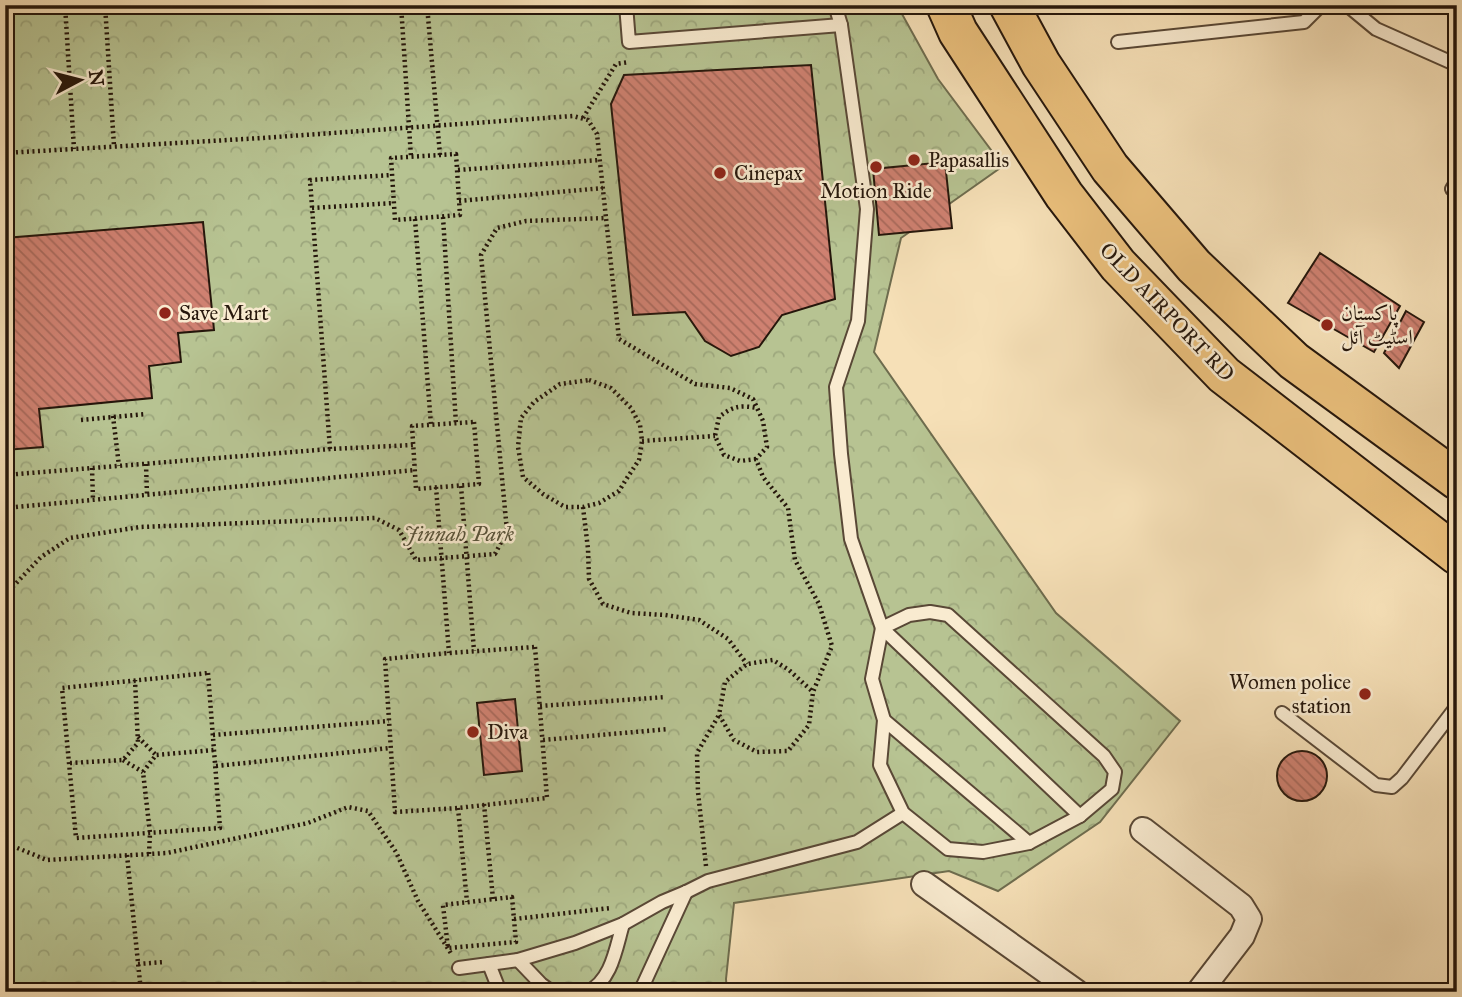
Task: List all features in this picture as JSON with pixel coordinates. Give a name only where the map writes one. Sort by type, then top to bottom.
[{"type":"main road","name":"OLD AIRPORT RD","points":[[946,5],[958,32],[1064,195],[1118,265],[1224,375],[1457,555]]},
{"type":"main road","points":[[1009,5],[1041,64],[1110,168],[1194,266],[1294,361],[1457,480]]},
{"type":"street","points":[[1143,830],[1241,905],[1249,919],[1242,936],[1199,992]]},
{"type":"street","points":[[924,884],[1076,992]]},
{"type":"lane","points":[[626,5],[629,42],[841,25]]},
{"type":"lane","points":[[835,5],[841,25],[867,209],[858,321],[836,387],[851,539],[882,628],[1080,816]]},
{"type":"lane","points":[[1118,42],[1304,22],[1321,5]]},
{"type":"lane","points":[[1347,5],[1376,29],[1457,65]]},
{"type":"lane","points":[[930,612],[948,615],[1104,756],[1115,772],[1112,789],[1080,816],[1029,843],[983,852],[947,849],[902,813],[880,765],[884,720],[872,679],[882,628],[909,615],[930,612]]},
{"type":"lane","points":[[1282,713],[1376,785],[1392,787],[1402,778],[1457,706]]},
{"type":"lane","points":[[884,720],[1029,843]]},
{"type":"lane","points":[[459,968],[518,960],[575,943],[623,924],[708,881],[856,842],[902,813]]},
{"type":"lane","points":[[640,992],[686,892]]},
{"type":"lane","points":[[587,992],[608,973],[623,924]]},
{"type":"lane","points":[[518,960],[552,992]]},
{"type":"lane","points":[[489,964],[500,992]]},
{"type":"path","points":[[65,5],[74,149]]},
{"type":"path","points":[[105,5],[114,146]]},
{"type":"path","points":[[401,5],[411,157]]},
{"type":"path","points":[[427,5],[440,155]]},
{"type":"path","points":[[583,118],[616,64],[632,61],[629,42]]},
{"type":"path","points":[[5,153],[573,116],[583,118],[588,120],[597,134],[619,339],[695,384],[730,388],[753,399],[763,421],[766,447],[755,459],[740,461],[724,455],[715,436],[719,416],[731,408],[757,408]]},
{"type":"path","points":[[456,154],[460,215],[395,220],[391,158],[440,155],[456,154]]},
{"type":"path","points":[[458,170],[600,160]]},
{"type":"path","points":[[330,449],[310,180],[392,175]]},
{"type":"path","points":[[459,201],[603,188]]},
{"type":"path","points":[[313,208],[394,203]]},
{"type":"path","points":[[443,216],[456,424]]},
{"type":"path","points":[[5,595],[41,557],[70,538],[140,527],[375,518],[399,530],[416,560],[495,554],[507,531],[481,256],[497,228],[526,221],[607,218]]},
{"type":"path","points":[[415,219],[431,425]]},
{"type":"path","points":[[589,380],[611,388],[631,408],[640,425],[642,441],[639,460],[619,491],[599,503],[583,507],[565,506],[543,494],[523,477],[518,447],[521,418],[534,402],[560,384],[589,380]]},
{"type":"path","points":[[81,420],[146,414]]},
{"type":"path","points":[[113,416],[120,466]]},
{"type":"path","points":[[474,422],[479,484],[416,489],[412,426],[431,425],[474,422]]},
{"type":"path","points":[[642,441],[715,436]]},
{"type":"path","points":[[5,474],[413,445]]},
{"type":"path","points":[[719,715],[734,740],[745,746],[757,752],[788,751],[809,725],[813,692],[832,646],[819,604],[795,559],[788,508],[762,477],[755,459]]},
{"type":"path","points":[[146,464],[148,495]]},
{"type":"path","points":[[92,468],[93,500]]},
{"type":"path","points":[[5,508],[415,470]]},
{"type":"path","points":[[461,486],[474,651]]},
{"type":"path","points":[[436,487],[449,653]]},
{"type":"path","points":[[583,507],[589,579],[603,604],[631,613],[699,620],[728,639],[747,664]]},
{"type":"path","points":[[5,545],[9,562],[5,577]]},
{"type":"path","points":[[535,647],[547,798],[457,808],[395,811],[385,660],[449,653],[535,647]]},
{"type":"path","points":[[708,881],[698,792],[697,753],[719,715],[725,682],[747,664],[773,660],[789,670],[813,692]]},
{"type":"path","points":[[208,673],[220,828],[76,838],[62,688],[135,680],[208,673]]},
{"type":"path","points":[[123,760],[138,743],[135,680]]},
{"type":"path","points":[[540,706],[666,697]]},
{"type":"path","points":[[214,735],[389,722]]},
{"type":"path","points":[[543,740],[669,729]]},
{"type":"path","points":[[138,736],[156,755]]},
{"type":"path","points":[[216,766],[390,748]]},
{"type":"path","points":[[149,854],[150,833],[143,772],[156,755],[214,750]]},
{"type":"path","points":[[70,763],[123,760],[143,772]]},
{"type":"path","points":[[484,804],[493,899]]},
{"type":"path","points":[[5,838],[10,845],[47,860],[149,854],[181,850],[308,823],[348,807],[368,811],[396,852],[418,901],[459,968]]},
{"type":"path","points":[[457,808],[467,902]]},
{"type":"path","points":[[127,855],[141,992]]},
{"type":"path","points":[[512,897],[516,942],[448,948],[443,905],[467,902],[512,897]]},
{"type":"path","points":[[514,919],[662,902]]},
{"type":"path","points":[[138,964],[164,962]]},
{"type":"green space","name":"Jinnah Park","points":[[5,5],[897,5],[938,79],[1003,166],[901,238],[874,352],[1056,613],[1180,721],[1100,822],[998,891],[949,871],[734,903],[727,992],[5,992]]},
{"type":"building","points":[[811,65],[835,299],[782,315],[759,347],[731,356],[705,341],[685,312],[633,315],[611,104],[624,75]]},
{"type":"building","points":[[945,162],[952,228],[879,235],[873,169]]},
{"type":"building","points":[[203,222],[214,330],[178,333],[181,362],[149,366],[152,398],[39,409],[43,447],[5,450],[5,238]]},
{"type":"building","points":[[1320,253],[1400,306],[1374,352],[1288,303]]},
{"type":"building","points":[[1406,311],[1424,322],[1399,368],[1384,353]]},
{"type":"building","points":[[515,699],[522,771],[484,775],[477,703]]},
{"type":"building","points":[[1302,751],[1319,759],[1327,776],[1319,793],[1302,801],[1285,793],[1277,776],[1285,759]]},
{"type":"place","name":"Papasallis","points":[[914,160]]},
{"type":"place","name":"Motion Ride","points":[[876,167]]},
{"type":"place","name":"Cinepax","points":[[720,173]]},
{"type":"place","name":"Save Mart","points":[[165,313]]},
{"type":"place","name":"پاکستان اسٹیٹ آئل","points":[[1327,325]]},
{"type":"place","name":"Women police station","points":[[1365,694]]},
{"type":"place","name":"Diva","points":[[473,732]]}]
